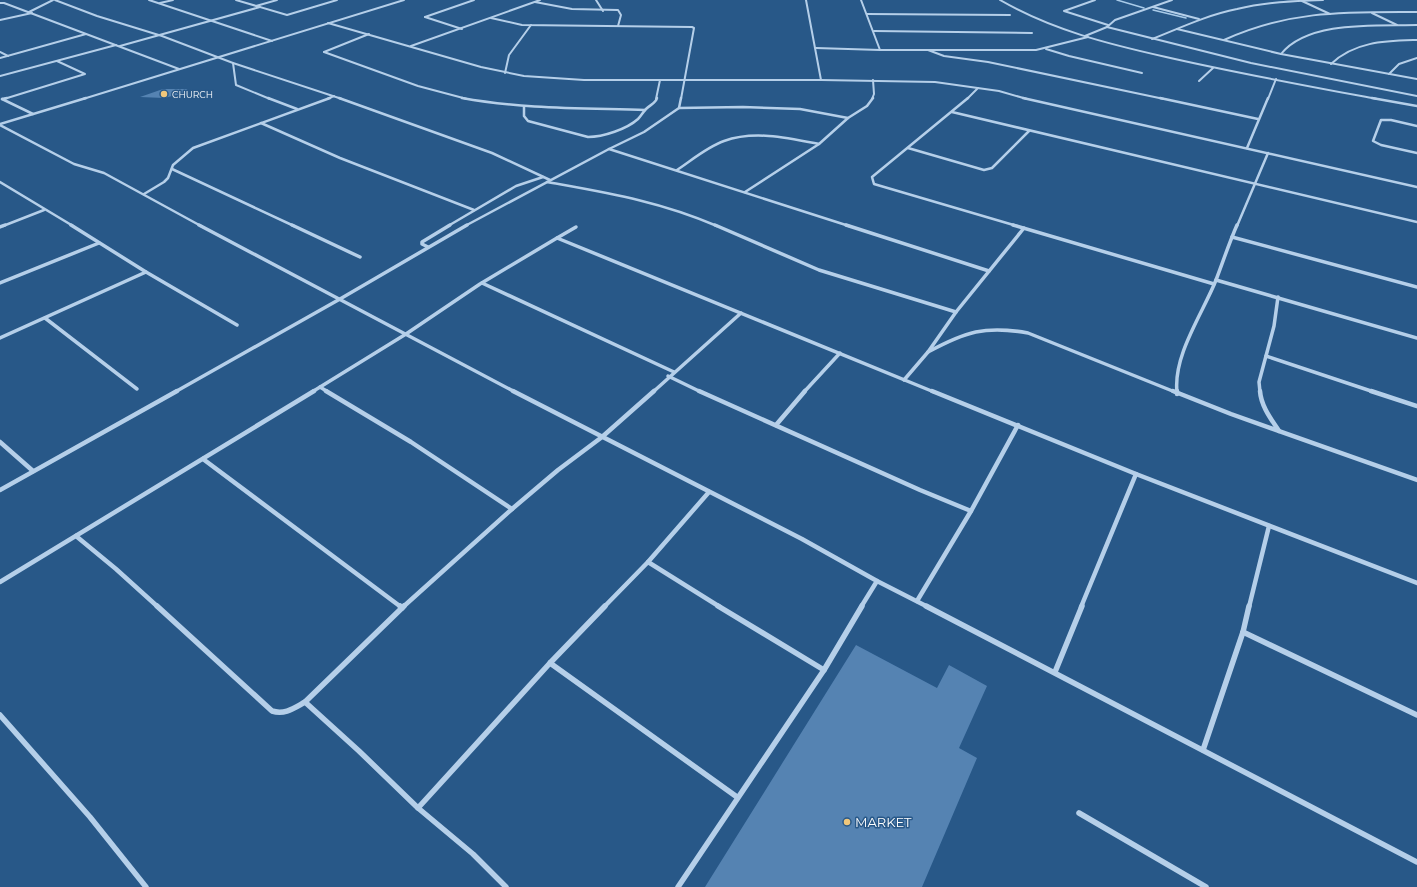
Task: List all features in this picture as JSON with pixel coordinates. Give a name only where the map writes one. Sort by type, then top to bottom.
[{"type":"street","points":[[29,12],[54,0],[97,16],[162,36],[233,63],[334,96],[475,146],[549,181],[621,194],[656,203],[715,224],[805,264],[879,290],[956,312]]},
{"type":"street","points":[[149,0],[272,41]]},
{"type":"street","points":[[160,3],[172,0]]},
{"type":"street","points":[[236,0],[287,15],[337,0]]},
{"type":"street","points":[[256,6],[277,0]]},
{"type":"street","points":[[0,125],[404,0]]},
{"type":"street","points":[[462,29],[425,17],[474,0]]},
{"type":"street","points":[[411,46],[540,0]]},
{"type":"street","points":[[596,0],[603,11]]},
{"type":"street","points":[[806,0],[821,80]]},
{"type":"street","points":[[861,0],[880,50]]},
{"type":"street","points":[[1000,0],[1032,16],[1085,36],[1134,50],[1213,68],[1417,106]]},
{"type":"street","points":[[1096,0],[1064,11],[1152,39],[1251,63],[1417,96]]},
{"type":"street","points":[[1085,36],[1108,26],[1115,20],[1172,0]]},
{"type":"street","points":[[1152,39],[1200,20],[1235,9],[1268,4],[1323,0]]},
{"type":"street","points":[[1301,1],[1331,14]]},
{"type":"street","points":[[535,2],[564,8],[620,11],[621,15],[618,26]]},
{"type":"street","points":[[0,3],[33,13],[180,69]]},
{"type":"street","points":[[0,76],[162,36],[260,7]]},
{"type":"street","points":[[1153,7],[1200,20]]},
{"type":"street","points":[[1223,41],[1247,30],[1279,20],[1331,14],[1417,12]]},
{"type":"street","points":[[0,20],[33,13]]},
{"type":"street","points":[[1372,13],[1399,26]]},
{"type":"street","points":[[867,14],[1010,15]]},
{"type":"street","points":[[491,18],[518,25],[531,26],[694,28],[679,108]]},
{"type":"street","points":[[328,23],[505,73],[555,79],[873,80],[935,82],[978,88],[1015,95],[1417,187]]},
{"type":"street","points":[[1281,54],[1294,42],[1324,31],[1355,27],[1417,25]]},
{"type":"street","points":[[505,73],[508,55],[531,26]]},
{"type":"street","points":[[1177,29],[1281,54],[1417,79]]},
{"type":"street","points":[[874,31],[1032,33]]},
{"type":"street","points":[[0,58],[87,34]]},
{"type":"street","points":[[369,34],[324,52],[442,93],[476,100],[524,107],[645,110]]},
{"type":"street","points":[[816,48],[880,50],[1025,50],[1046,48],[1088,37]]},
{"type":"street","points":[[1331,64],[1337,58],[1354,48],[1376,43],[1417,40]]},
{"type":"street","points":[[1046,48],[1084,60],[1142,73]]},
{"type":"street","points":[[928,50],[944,56],[988,62],[1089,82],[1258,119]]},
{"type":"street","points":[[0,52],[8,56]]},
{"type":"street","points":[[1389,74],[1399,64],[1417,58]]},
{"type":"street","points":[[1,98],[85,74],[57,61]]},
{"type":"street","points":[[233,63],[236,85],[297,110]]},
{"type":"street","points":[[1199,81],[1213,68]]},
{"type":"street","points":[[1247,148],[1276,79]]},
{"type":"street","points":[[524,107],[524,116],[528,121],[593,138],[618,130],[638,119],[645,110],[656,101],[660,80]]},
{"type":"street","points":[[746,192],[819,144],[848,118],[867,106],[872,100],[874,94],[873,80]]},
{"type":"street","points":[[978,88],[952,112],[872,177],[874,184],[1215,282],[1278,297],[1417,338]]},
{"type":"street","points":[[144,194],[164,182],[168,178],[173,166],[193,148],[334,96]]},
{"type":"street","points":[[1,98],[33,114]]},
{"type":"street","points":[[0,490],[340,299],[474,220],[656,125],[679,108],[743,107],[800,109],[848,118]]},
{"type":"street","points":[[952,112],[1417,222]]},
{"type":"street","points":[[1417,126],[1391,120],[1381,120],[1373,142],[1417,153]]},
{"type":"street","points":[[261,123],[360,166],[474,210]]},
{"type":"street","points":[[0,125],[74,164],[98,170],[239,247],[602,437],[802,539],[877,581],[1055,672],[1417,862]]},
{"type":"street","points":[[908,148],[984,170],[992,168],[1029,130]]},
{"type":"street","points":[[677,170],[722,142],[735,138],[786,138],[819,144]]},
{"type":"street","points":[[609,149],[989,271]]},
{"type":"street","points":[[1177,394],[1176,383],[1180,364],[1268,153]]},
{"type":"street","points":[[172,168],[360,257]]},
{"type":"street","points":[[428,247],[422,244],[422,242],[474,210],[495,200],[523,183],[543,177]]},
{"type":"street","points":[[0,182],[146,272],[237,325]]},
{"type":"street","points":[[0,227],[44,210]]},
{"type":"street","points":[[0,582],[406,334],[482,283],[576,227]]},
{"type":"street","points":[[904,380],[928,352],[956,312],[1024,228]]},
{"type":"street","points":[[1232,237],[1417,287]]},
{"type":"street","points":[[557,238],[1136,474],[1417,583]]},
{"type":"street","points":[[0,283],[99,242]]},
{"type":"street","points":[[0,338],[146,272]]},
{"type":"street","points":[[482,283],[674,372]]},
{"type":"street","points":[[1278,297],[1274,326],[1259,382],[1260,397],[1266,411],[1279,431]]},
{"type":"street","points":[[76,536],[116,569],[272,711],[285,713],[305,702],[402,608],[512,509],[558,470],[602,437],[668,376],[741,313]]},
{"type":"street","points":[[45,318],[137,389]]},
{"type":"street","points":[[928,352],[955,337],[992,328],[1008,328],[1028,333],[1056,343],[1177,394],[1417,480]]},
{"type":"street","points":[[776,425],[800,396],[840,353]]},
{"type":"street","points":[[1266,356],[1417,406]]},
{"type":"street","points":[[668,376],[746,414],[776,425],[920,490],[971,511]]},
{"type":"street","points":[[320,387],[411,442],[512,509]]},
{"type":"street","points":[[917,601],[971,511],[1018,425]]},
{"type":"street","points":[[0,442],[33,471]]},
{"type":"street","points":[[203,459],[402,608]]},
{"type":"street","points":[[1055,672],[1136,474]]},
{"type":"street","points":[[418,808],[550,663],[648,562],[709,492]]},
{"type":"street","points":[[1204,750],[1243,632],[1269,526]]},
{"type":"street","points":[[648,562],[732,615],[824,670]]},
{"type":"street","points":[[678,887],[737,797],[824,670],[877,581]]},
{"type":"street","points":[[1243,632],[1417,714]]},
{"type":"street","points":[[550,663],[737,797]]},
{"type":"street","points":[[305,702],[359,751],[418,808],[473,854],[506,887]]},
{"type":"street","points":[[0,716],[90,817],[146,887]]},
{"type":"street","points":[[1079,812],[1206,887]]},
{"type":"building","name":"CHURCH","points":[[163,89],[187,89],[188,92],[164,98],[140,97]]},
{"type":"building","name":"MARKET","points":[[856,645],[937,688],[949,665],[987,686],[959,748],[977,758],[922,887],[705,887]]},
{"type":"waterway","points":[[1117,0],[1144,8]]},
{"type":"waterway","points":[[1153,10],[1186,18]]},
{"type":"place","name":"CHURCH","points":[[164,94]]},
{"type":"place","name":"MARKET","points":[[847,822]]}]
